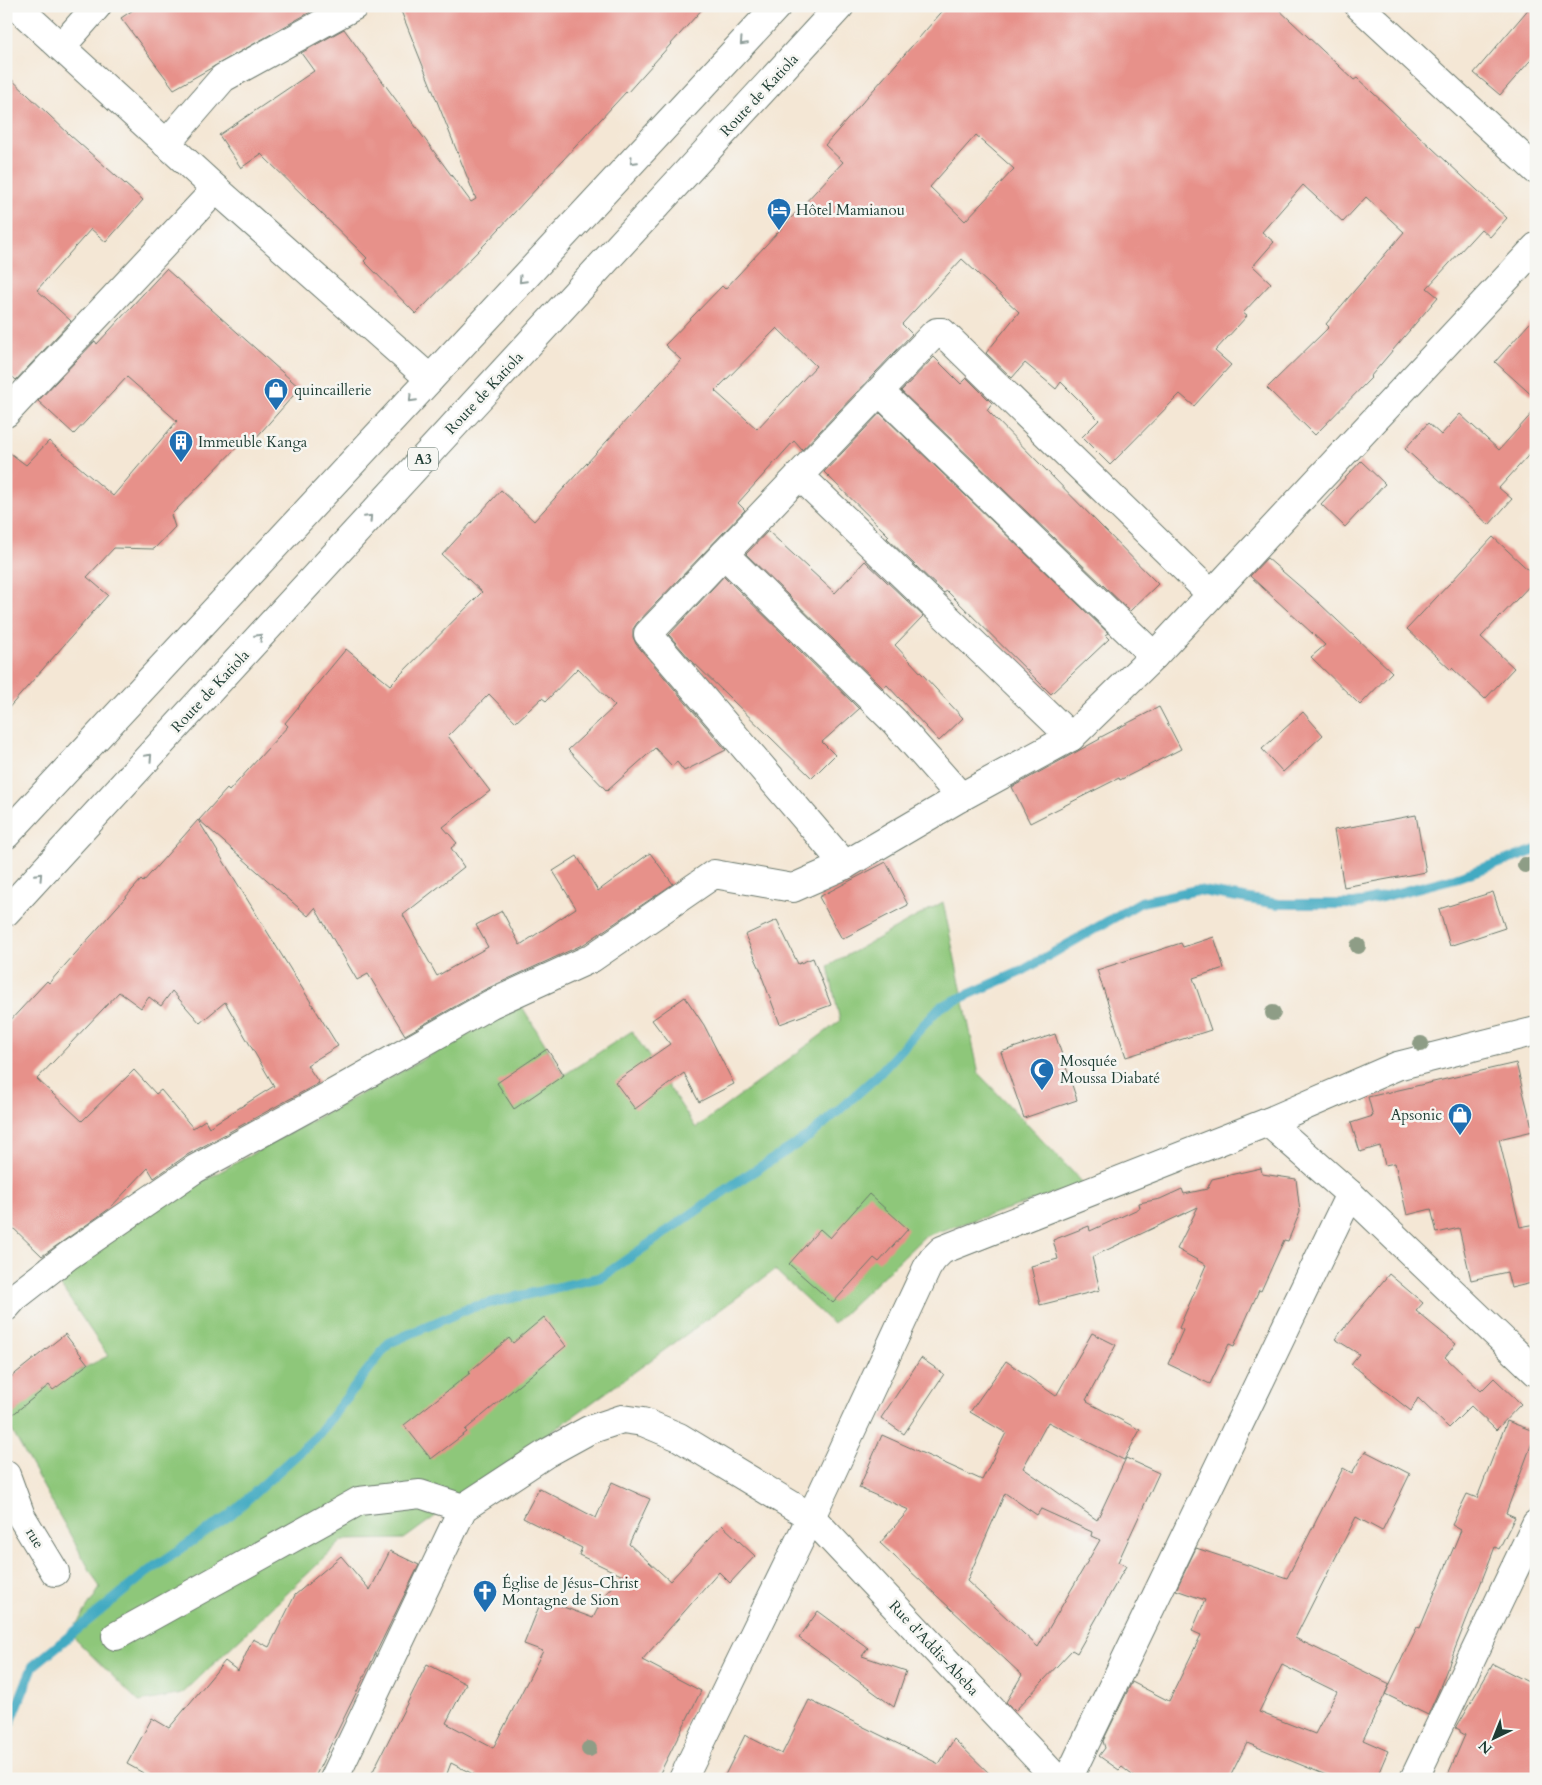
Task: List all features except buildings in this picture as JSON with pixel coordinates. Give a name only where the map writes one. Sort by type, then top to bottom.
[{"type":"main road","points":[[6,15],[15,6],[216,189],[430,379]]},
{"type":"main road","points":[[61,47],[98,6]]},
{"type":"main road","points":[[166,144],[223,78],[354,6]]},
{"type":"main road","points":[[6,835],[777,6]]},
{"type":"main road","name":"Route de Katiola","points":[[6,912],[840,6]]},
{"type":"main road","points":[[1359,6],[1536,170]]},
{"type":"main road","points":[[6,413],[216,189]]},
{"type":"main road","points":[[6,1307],[14,1298],[68,1256],[196,1169],[491,1004],[592,958],[714,874],[793,888],[846,865],[961,797],[1071,737],[1154,656],[1536,247]]},
{"type":"main road","points":[[846,865],[648,634],[937,332],[942,332],[1211,594]]},
{"type":"main road","points":[[880,392],[1154,656]]},
{"type":"main road","points":[[800,476],[1071,737]]},
{"type":"main road","points":[[724,554],[894,721],[961,797]]},
{"type":"main road","points":[[683,1779],[811,1517],[927,1268],[933,1258],[942,1250],[1268,1122],[1397,1066],[1536,1031]]},
{"type":"main road","points":[[1268,1122],[1350,1194],[1536,1372]]},
{"type":"main road","points":[[1068,1779],[1350,1194]]},
{"type":"main road","name":"Rue d'Addis-Abeba","points":[[463,1508],[547,1453],[590,1430],[622,1419],[643,1422],[679,1437],[811,1517],[1057,1779]]},
{"type":"main road","name":"rue","points":[[6,1475],[21,1516],[55,1572]]},
{"type":"main road","points":[[116,1636],[359,1501],[420,1494],[463,1508],[334,1779]]},
{"type":"main road","points":[[1414,1779],[1536,1524]]},
{"type":"green space","points":[[943,902],[979,1074],[1084,1184],[925,1236],[833,1324],[775,1270],[404,1539],[343,1540],[182,1694],[139,1702],[70,1634],[100,1588],[6,1420],[6,1407],[108,1356],[48,1267],[521,1005],[564,1075],[632,1031],[696,1128],[840,1021],[828,966]]},
{"type":"waterway","points":[[6,1734],[33,1666],[146,1573],[230,1515],[316,1437],[389,1343],[469,1308],[602,1277],[743,1178],[811,1135],[877,1076],[940,1007],[1022,971],[1141,902],[1197,890],[1278,904],[1355,904],[1455,878],[1536,850]]},
{"type":"place","name":"Hôtel Mamianou","points":[[779,231]]},
{"type":"place","name":"quincaillerie","points":[[276,411]]},
{"type":"place","name":"Immeuble Kanga","points":[[181,463]]},
{"type":"place","name":"Mosquée Moussa Diabaté","points":[[1042,1091]]},
{"type":"place","name":"Apsonic","points":[[1460,1136]]},
{"type":"place","name":"Église de Jésus-Christ Montagne de Sion","points":[[485,1613]]}]
